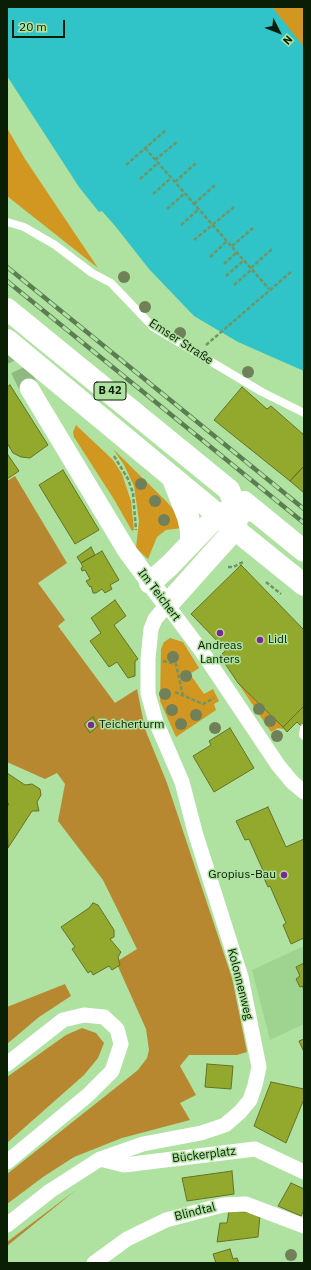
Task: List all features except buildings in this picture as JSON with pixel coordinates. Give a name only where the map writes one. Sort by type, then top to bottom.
[{"type":"main road","name":"B 42","points":[[7,309],[210,475],[262,551],[304,585]]},
{"type":"main road","name":"B 42","points":[[7,340],[173,478],[235,511],[279,531],[304,551]]},
{"type":"main road","name":"B 42","points":[[173,478],[188,517],[191,530],[191,543]]},
{"type":"main road","points":[[150,583],[191,543],[235,511]]},
{"type":"main road","points":[[167,605],[189,583],[235,511]]},
{"type":"street","name":"Im Teichert","points":[[29,388],[127,550],[202,653],[278,765],[292,782],[304,792]]},
{"type":"street","name":"Kolonnenweg","points":[[7,1225],[50,1191],[100,1159],[143,1144],[201,1133],[225,1125],[240,1112],[250,1100],[259,1067],[241,977],[195,832],[182,782],[152,709],[148,694],[148,659],[151,629],[154,619],[167,605]]},
{"type":"street","points":[[7,1064],[63,1020],[84,1015],[104,1017],[117,1029],[121,1044],[112,1071],[88,1095],[7,1162]]},
{"type":"street","name":"Bückerplatz","points":[[100,1159],[124,1165],[255,1149],[304,1172]]},
{"type":"street","name":"Blindtal","points":[[94,1263],[127,1239],[166,1220],[223,1205],[246,1204],[304,1226]]},
{"type":"lane","name":"Emser Straße","points":[[7,222],[15,223],[24,227],[55,245],[92,273],[111,283],[153,326],[196,354],[262,392],[304,413]]},
{"type":"lane","points":[[304,728],[304,736]]},
{"type":"path","points":[[126,165],[166,130]]},
{"type":"path","points":[[140,178],[177,142]]},
{"type":"path","points":[[145,148],[269,289]]},
{"type":"path","points":[[175,182],[196,163]]},
{"type":"path","points":[[153,194],[171,178]]},
{"type":"path","points":[[194,204],[215,185]]},
{"type":"path","points":[[167,209],[185,193]]},
{"type":"path","points":[[194,240],[234,207]]},
{"type":"path","points":[[181,225],[199,209]]},
{"type":"path","points":[[232,246],[253,228]]},
{"type":"path","points":[[210,257],[227,241]]},
{"type":"path","points":[[234,285],[272,249]]},
{"type":"path","points":[[224,264],[237,252]]},
{"type":"path","points":[[226,276],[244,260]]},
{"type":"path","points":[[196,354],[269,289],[291,272]]},
{"type":"path","points":[[109,450],[119,462],[133,493],[136,528],[135,534],[127,550]]},
{"type":"path","points":[[223,567],[233,567],[241,561]]},
{"type":"path","points":[[148,659],[176,664],[183,696]]},
{"type":"path","points":[[175,692],[204,704],[227,691]]},
{"type":"shaded area","points":[[272,7],[304,7],[304,47],[295,38]]},
{"type":"shaded area","points":[[7,128],[25,159],[98,268],[7,196]]},
{"type":"shaded area","points":[[76,425],[113,460],[122,474],[131,501],[134,530],[132,531],[115,501],[74,437],[73,432]]},
{"type":"shaded area","points":[[113,449],[167,502],[177,514],[182,528],[166,530],[157,537],[148,559],[136,548],[139,521],[134,486],[124,465]]},
{"type":"shaded area","points":[[15,476],[67,563],[38,583],[65,620],[58,626],[115,703],[137,689],[145,729],[167,783],[232,978],[247,1052],[237,1055],[189,1055],[180,1066],[196,1095],[180,1103],[190,1120],[122,1138],[74,1157],[43,1177],[7,1204],[7,1174],[138,1070],[147,1058],[149,1050],[146,1029],[116,962],[137,949],[103,880],[58,821],[65,784],[57,773],[45,779],[7,762],[7,481]]},
{"type":"shaded area","points":[[170,638],[183,642],[199,668],[190,674],[204,694],[213,689],[219,701],[214,704],[216,710],[176,737],[160,701],[161,649],[164,642]]},
{"type":"shaded area","points":[[238,683],[284,729],[278,728],[271,732]]},
{"type":"shaded area","points":[[304,946],[304,1024],[270,1040],[252,970]]},
{"type":"shaded area","points":[[65,984],[71,996],[39,1017],[7,1044],[7,1007]]},
{"type":"shaded area","points":[[82,1028],[96,1033],[104,1043],[98,1058],[84,1075],[7,1143],[7,1077],[66,1035]]},
{"type":"shaded area","points":[[76,1190],[7,1246],[7,1242]]},
{"type":"water","points":[[7,7],[272,7],[304,47],[304,371],[238,342],[194,316],[149,269],[102,211],[99,212],[79,187],[7,76]]},
{"type":"tunnel","points":[[7,343],[29,388]]},
{"type":"railway","points":[[7,267],[304,509]]},
{"type":"railway","points":[[7,281],[304,523]]},
{"type":"place","name":"Andreas Lanters","points":[[220,633]]},
{"type":"place","name":"Lidl","points":[[260,640]]},
{"type":"place","name":"Teicherturm","points":[[91,725]]},
{"type":"place","name":"Gropius-Bau","points":[[284,875]]}]
